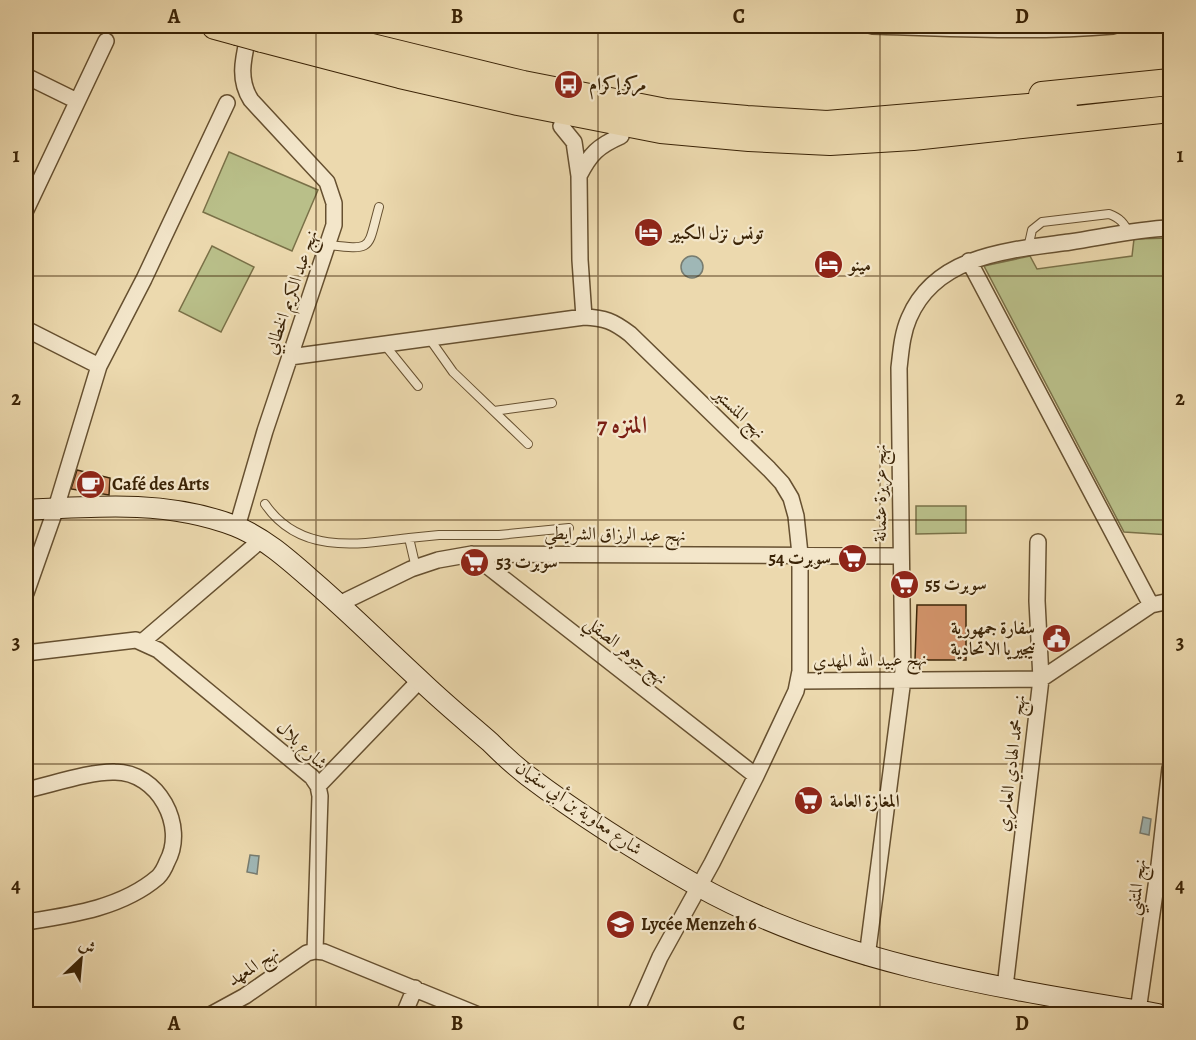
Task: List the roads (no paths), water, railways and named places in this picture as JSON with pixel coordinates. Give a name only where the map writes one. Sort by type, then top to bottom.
[{"type":"highway","points":[[286,26],[523,84],[666,112],[747,119],[827,124],[944,125],[1169,102]]},
{"type":"highway","points":[[241,31],[400,75],[561,126],[716,152],[780,155],[913,137],[944,125]]},
{"type":"highway","points":[[400,75],[518,102],[661,130],[830,142],[913,137]]},
{"type":"main road","name":"شارع معاوية بن أبي سفيان","points":[[26,510],[121,506],[162,508],[237,527],[261,540],[285,557],[339,604],[526,775],[605,830],[698,886],[784,927],[867,957],[944,976],[1158,1014]]},
{"type":"street","points":[[872,26],[1072,30],[1113,26]]},
{"type":"street","name":"نهج عبد الكريم الخطابي","points":[[237,527],[265,431],[334,225],[334,203],[327,182],[245,91],[241,31]]},
{"type":"street","points":[[26,210],[106,41]]},
{"type":"street","points":[[26,76],[77,101]]},
{"type":"street","points":[[26,593],[56,508],[99,366],[144,279],[227,103]]},
{"type":"street","points":[[561,126],[574,142],[579,176],[580,260],[584,317]]},
{"type":"street","points":[[579,176],[588,158],[608,141],[621,136]]},
{"type":"street","name":"نهج عزيزة عثمانة","points":[[867,957],[903,679],[899,368],[902,339],[909,318],[919,299],[937,280],[969,261],[1028,248],[1170,228]]},
{"type":"street","points":[[969,261],[1151,604]]},
{"type":"street","name":"نهج المنستير","points":[[290,357],[584,317],[605,318],[630,334],[782,483],[791,498],[796,516],[800,554],[800,681],[756,776],[660,957],[635,1014]]},
{"type":"street","points":[[26,328],[99,366]]},
{"type":"street","points":[[26,653],[136,640],[142,642],[261,540]]},
{"type":"street","name":"نهج محمد الهادي العامري","points":[[1005,987],[1041,679],[1037,601],[1038,542]]},
{"type":"street","name":"نهج عبد الرزاق الشرايطي","points":[[339,604],[416,568],[438,560],[472,554],[900,556]]},
{"type":"street","name":"نهج جوهر الصقلي","points":[[472,554],[756,776]]},
{"type":"street","points":[[1041,679],[1151,604],[1170,601]]},
{"type":"street","name":"شارع بلال","points":[[142,642],[158,650],[237,714],[312,777],[318,786],[320,796],[315,951]]},
{"type":"street","name":"نهج عبيد الله المهدي","points":[[800,681],[1041,679]]},
{"type":"street","points":[[318,786],[420,680]]},
{"type":"street","name":"نهج المتنبي","points":[[1138,1011],[1165,866],[1170,768]]},
{"type":"street","points":[[26,790],[98,774],[127,773],[143,780],[160,795],[170,814],[175,837],[171,855],[160,875],[139,892],[104,906],[26,922]]},
{"type":"street","points":[[315,951],[324,952],[476,1014]]},
{"type":"street","name":"نهج المعهد","points":[[212,1014],[245,996],[307,953],[315,951]]},
{"type":"street","points":[[404,1014],[415,988]]},
{"type":"lane","points":[[327,245],[360,249],[366,246],[370,240],[379,207]]},
{"type":"lane","points":[[1028,248],[1032,230],[1042,222],[1109,214],[1124,223],[1129,233]]},
{"type":"lane","points":[[429,338],[453,372],[528,444]]},
{"type":"lane","points":[[384,344],[418,386]]},
{"type":"lane","points":[[494,411],[552,403]]},
{"type":"lane","points":[[266,504],[281,523],[301,536],[320,542],[386,542],[439,535],[510,535],[569,528]]},
{"type":"lane","points":[[409,538],[416,568]]},
{"type":"water","points":[[692,256],[700,259],[703,267],[700,275],[692,278],[684,275],[681,267],[684,259]]},
{"type":"water","points":[[1143,817],[1151,819],[1149,835],[1140,833]]},
{"type":"water","points":[[250,855],[259,856],[257,874],[247,872]]},
{"type":"place","name":"مركز إكرام","points":[[568,84]]},
{"type":"place","name":"تونس نزل الكبير","points":[[649,233]]},
{"type":"place","name":"مينو","points":[[828,265]]},
{"type":"place","name":"Café des Arts","points":[[91,484]]},
{"type":"place","name":"سوبرت 54","points":[[852,558]]},
{"type":"place","name":"سوبرت 53","points":[[475,562]]},
{"type":"place","name":"سوبرت 55","points":[[904,584]]},
{"type":"place","name":"سفارة جمهورية نيجيريا الاتحادية","points":[[1056,638]]},
{"type":"place","name":"المغازة العامة","points":[[809,801]]},
{"type":"place","name":"Lycée Menzeh 6","points":[[620,924]]},
{"type":"district","name":"المنزه 7","points":[[622,425]]}]
